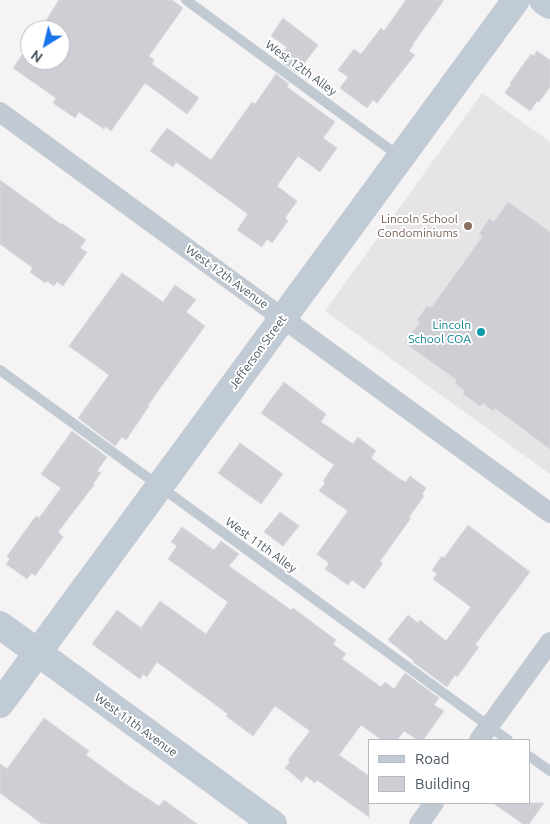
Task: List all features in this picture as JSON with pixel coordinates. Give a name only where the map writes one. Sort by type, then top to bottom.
[{"type":"main road","name":"Jefferson Street","points":[[0,704],[516,0]]},
{"type":"main road","points":[[544,0],[550,5]]},
{"type":"main road","name":"West 11th Avenue","points":[[0,625],[273,824]]},
{"type":"street","name":"West 12th Avenue","points":[[0,112],[550,513]]},
{"type":"street","points":[[484,733],[550,642]]},
{"type":"street","points":[[419,824],[433,804]]},
{"type":"lane","name":"West 12th Alley","points":[[186,0],[400,157]]},
{"type":"lane","name":"West 11th Alley","points":[[0,370],[159,486],[484,733],[505,739]]},
{"type":"lane","points":[[530,757],[550,771]]},
{"type":"shaded area","name":"Lincoln School Condominiums","points":[[482,93],[550,142],[550,474],[325,311]]},
{"type":"building","points":[[59,0],[172,0],[183,8],[149,56],[154,60],[152,64],[199,98],[187,114],[145,83],[111,131],[105,126],[104,129],[79,112],[75,118],[53,103],[56,98],[13,68],[20,58],[20,70],[70,70],[70,20],[46,20]]},
{"type":"building","points":[[406,0],[444,0],[409,51],[415,55],[377,103],[373,100],[367,108],[340,88],[348,77],[338,70],[354,49],[361,54],[381,28],[384,31]]},
{"type":"building","points":[[283,18],[318,45],[297,73],[283,63],[287,57],[282,53],[287,47],[271,36]]},
{"type":"building","points":[[537,51],[550,60],[550,87],[530,111],[505,93],[531,54],[534,56]]},
{"type":"building","points":[[276,74],[289,84],[287,87],[335,122],[323,138],[337,148],[320,172],[298,156],[277,186],[297,201],[285,218],[288,221],[272,243],[267,239],[262,247],[237,230],[248,214],[176,162],[173,167],[150,151],[167,128],[211,160],[252,102],[255,104]]},
{"type":"building","points":[[0,180],[86,240],[80,248],[87,252],[63,286],[57,282],[54,286],[47,281],[45,283],[30,272],[33,268],[0,244]]},
{"type":"building","name":"Lincoln School COA","points":[[508,202],[550,232],[550,449],[495,408],[493,411],[483,403],[480,406],[463,394],[465,391],[455,383],[457,380],[405,343],[420,322],[417,320],[427,306],[431,308],[483,236],[479,234],[489,219],[494,222]]},
{"type":"building","points":[[122,273],[163,302],[175,285],[196,300],[186,312],[205,326],[148,405],[126,440],[122,437],[115,446],[78,418],[109,375],[69,346]]},
{"type":"building","points":[[284,382],[326,414],[321,422],[353,444],[358,437],[376,451],[371,458],[401,480],[406,482],[410,476],[426,488],[422,494],[424,496],[409,517],[411,518],[380,561],[383,563],[364,589],[352,580],[348,585],[325,569],[329,563],[317,554],[348,511],[319,491],[325,483],[323,481],[334,465],[261,413]]},
{"type":"building","points":[[72,431],[107,457],[97,471],[101,473],[94,485],[58,532],[63,537],[35,576],[32,573],[27,579],[6,564],[10,559],[7,556],[36,516],[39,518],[61,488],[41,474]]},
{"type":"building","points":[[240,443],[283,474],[261,504],[218,473]]},
{"type":"building","points":[[280,512],[299,526],[283,546],[264,532]]},
{"type":"building","points":[[468,525],[530,572],[475,645],[479,647],[457,677],[455,675],[447,687],[413,662],[388,640],[408,615],[418,623],[420,620],[446,641],[471,607],[433,579],[437,574],[432,570],[442,556],[444,558]]},
{"type":"building","points":[[182,527],[214,550],[221,541],[239,554],[229,566],[291,610],[293,608],[336,640],[333,644],[346,654],[342,659],[381,687],[385,682],[394,689],[405,673],[439,698],[434,705],[444,711],[424,739],[416,739],[404,731],[398,739],[381,739],[361,725],[339,755],[368,775],[369,817],[317,780],[315,783],[306,776],[302,782],[285,768],[290,762],[288,760],[310,731],[275,706],[253,736],[226,716],[228,714],[157,662],[147,677],[143,674],[140,679],[92,644],[117,610],[141,628],[160,601],[206,634],[228,602],[168,559],[177,546],[171,542]]},
{"type":"building","points":[[44,718],[89,751],[86,755],[126,784],[159,806],[164,800],[197,824],[42,824],[0,793],[0,764],[7,769]]},
{"type":"building","points":[[544,803],[529,824],[523,824],[494,804]]},
{"type":"place","name":"Lincoln School Condominiums","points":[[468,226]]},
{"type":"place","name":"Lincoln School COA","points":[[481,332]]}]
